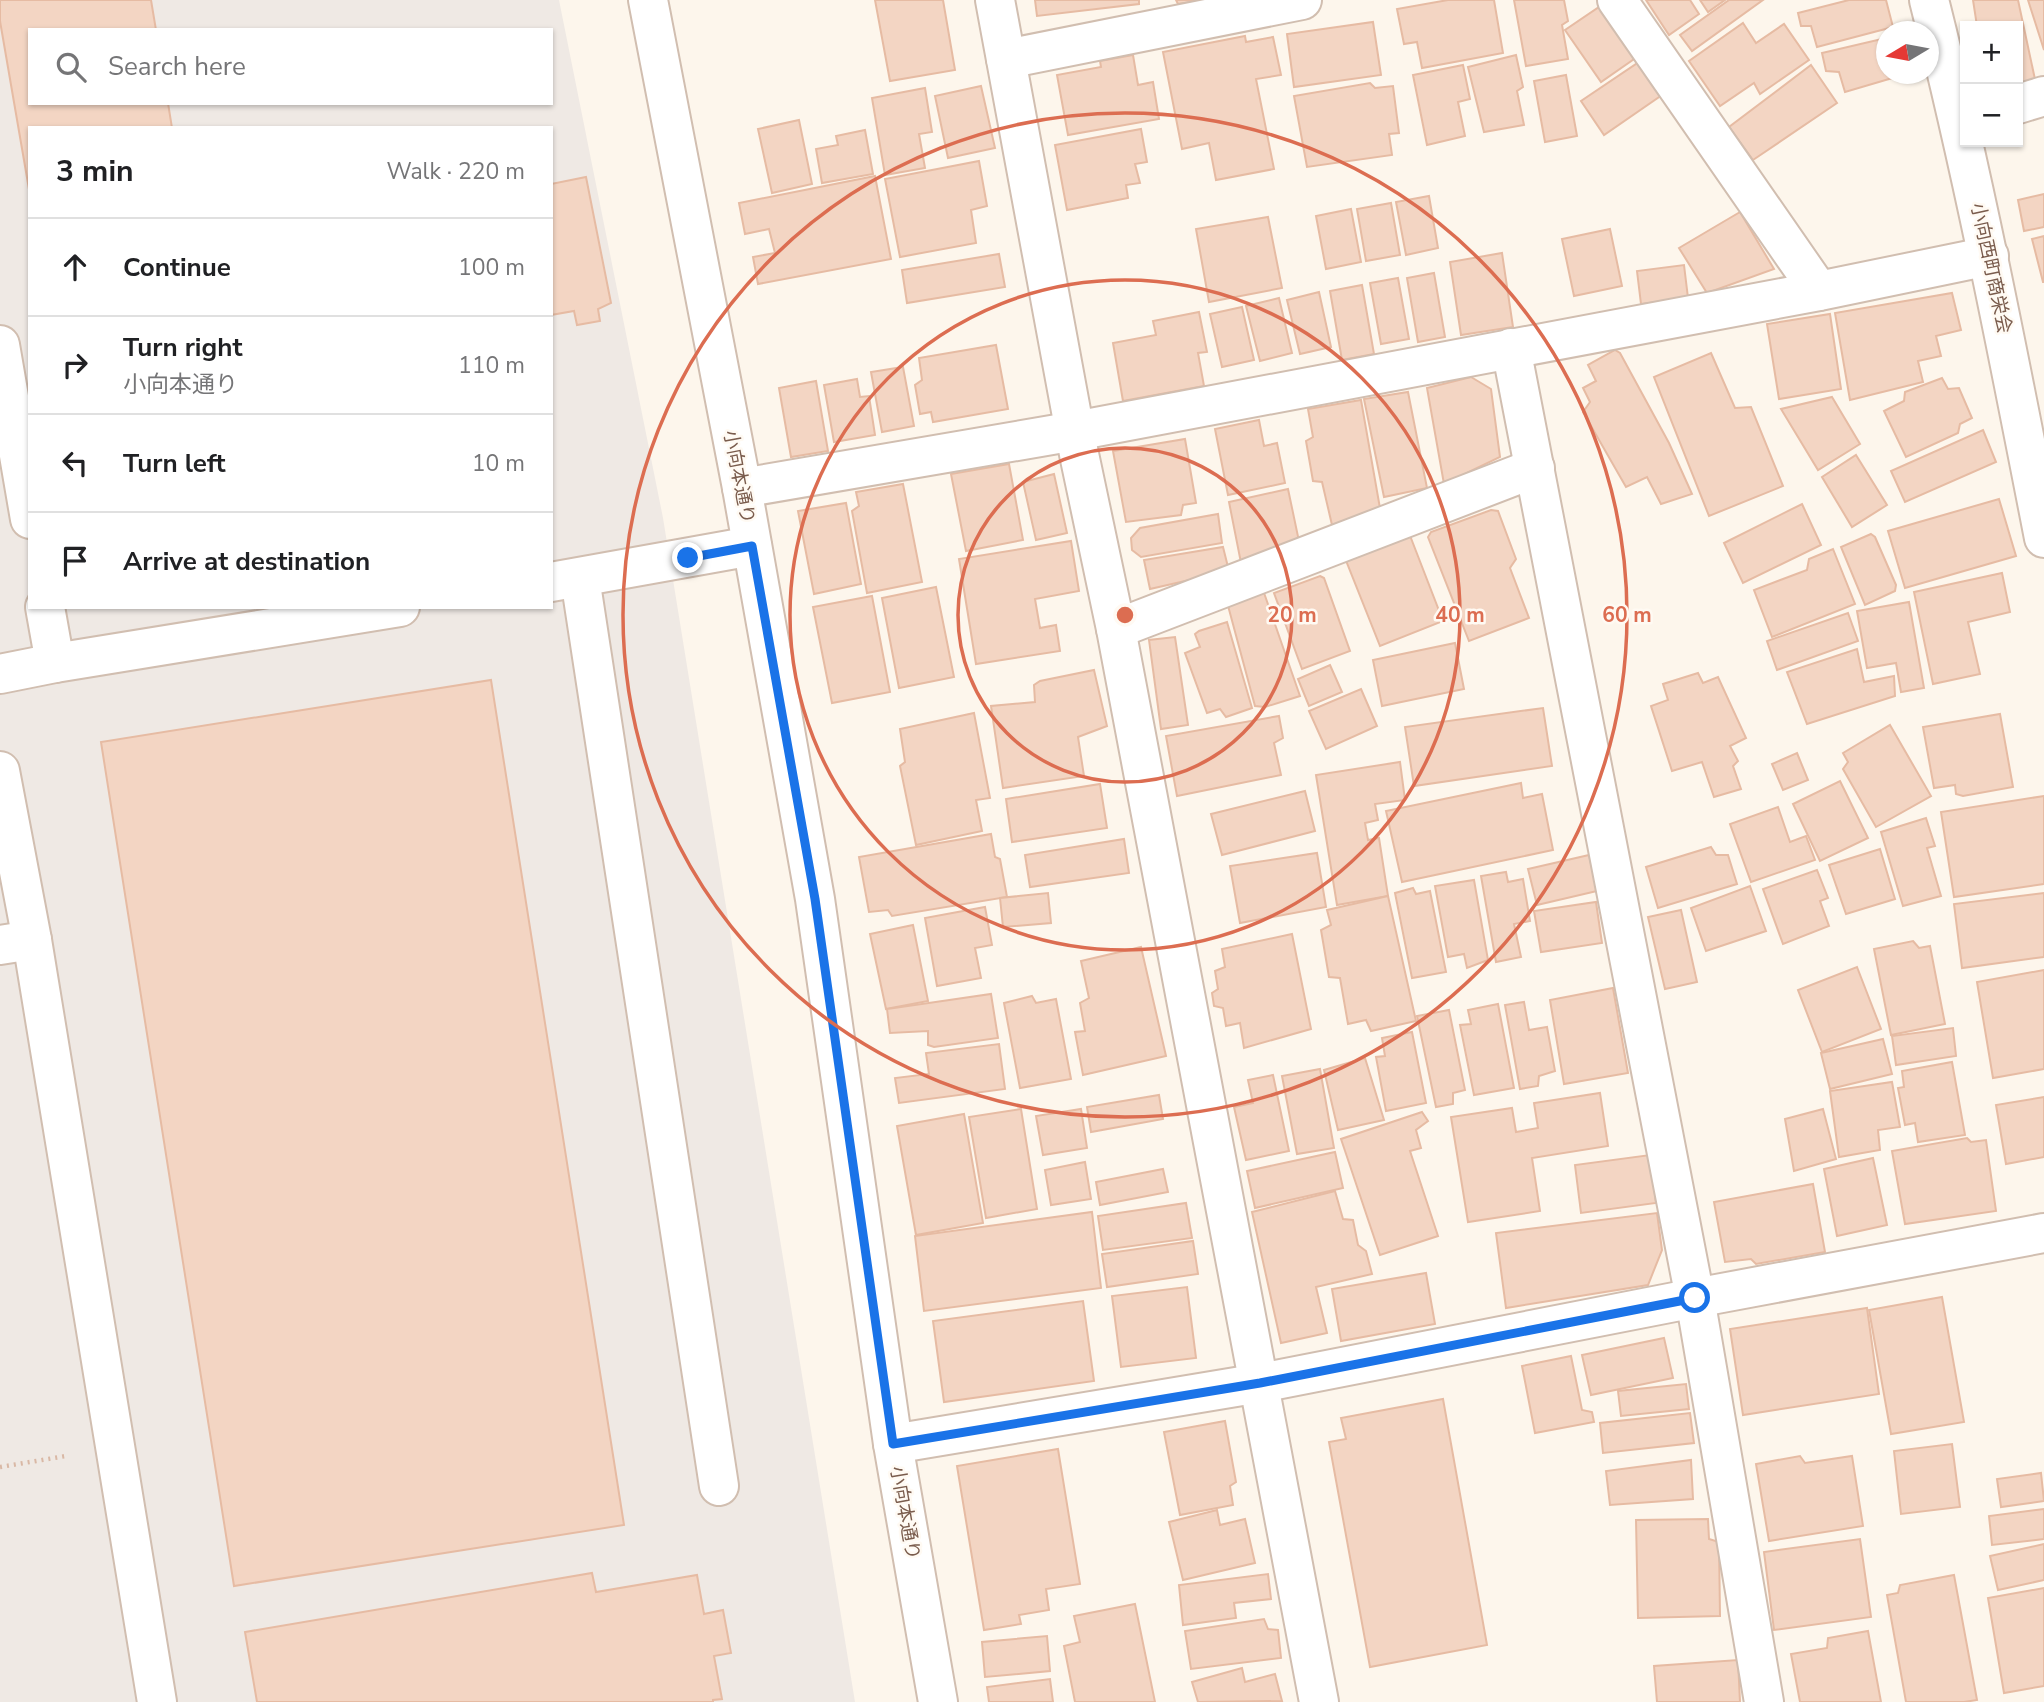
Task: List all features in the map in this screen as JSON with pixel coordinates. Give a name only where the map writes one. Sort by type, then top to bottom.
[{"type":"street","name":"小向本通り","points":[[648,0],[752,546],[815,899],[893,1444],[938,1702]]},
{"type":"street","points":[[995,0],[1319,1702]]},
{"type":"street","points":[[1006,58],[1302,0]]},
{"type":"street","points":[[1617,0],[1819,291]]},
{"type":"street","name":"小向西町商栄会","points":[[1929,0],[1960,111]]},
{"type":"street","points":[[2023,102],[2044,96]]},
{"type":"street","name":"小向西町商栄会","points":[[1968,147],[2044,538]]},
{"type":"street","points":[[741,488],[1075,431],[1819,291],[1989,256]]},
{"type":"street","points":[[0,345],[28,507]]},
{"type":"street","points":[[1511,348],[1695,1298],[1765,1702]]},
{"type":"street","points":[[1116,629],[1535,468]]},
{"type":"street","points":[[719,1486],[566,580],[752,546]]},
{"type":"street","points":[[45,609],[55,663]]},
{"type":"street","points":[[0,674],[388,609]]},
{"type":"street","points":[[0,771],[16,942],[116,1448],[157,1702]]},
{"type":"street","points":[[893,1444],[1260,1383],[2044,1233]]},
{"type":"path","points":[[0,1467],[116,1448]]},
{"type":"shaded area","points":[[0,0],[559,0],[663,518],[855,1702],[0,1702]]},
{"type":"building","points":[[0,0],[151,0],[156,28],[28,28],[28,105],[168,105],[172,126],[28,126],[28,183],[0,21]]},
{"type":"building","points":[[875,0],[943,0],[955,70],[890,81]]},
{"type":"building","points":[[1035,0],[1139,0],[1139,4],[1037,16]]},
{"type":"building","points":[[1176,0],[1203,0],[1178,4]]},
{"type":"building","points":[[1448,0],[1494,0],[1503,53],[1422,68],[1417,42],[1404,44],[1397,9]]},
{"type":"building","points":[[1514,0],[1564,0],[1568,21],[1562,25],[1568,59],[1526,66]]},
{"type":"building","points":[[1646,0],[1690,0],[1699,14],[1669,35]]},
{"type":"building","points":[[1700,0],[1725,0],[1708,12]]},
{"type":"building","points":[[1729,0],[1763,0],[1692,51],[1680,35]]},
{"type":"building","points":[[1849,0],[1886,0],[1891,21],[1876,21],[1876,31],[1817,47],[1811,26],[1801,26],[1798,13]]},
{"type":"building","points":[[1973,0],[2018,0],[2022,21],[1976,21]]},
{"type":"building","points":[[2028,0],[2044,0],[2044,50]]},
{"type":"building","points":[[1602,5],[1637,57],[1601,82],[1565,30]]},
{"type":"building","points":[[1373,22],[1381,75],[1294,87],[1287,34]]},
{"type":"building","points":[[1743,23],[1756,43],[1784,24],[1809,60],[1760,94],[1754,83],[1720,106],[1689,61]]},
{"type":"building","points":[[2023,23],[2036,84],[2023,87]]},
{"type":"building","points":[[1245,36],[1246,42],[1273,37],[1281,75],[1256,79],[1274,169],[1216,180],[1209,143],[1182,149],[1163,52]]},
{"type":"building","points":[[1876,40],[1876,83],[1845,92],[1839,72],[1826,71],[1822,53]]},
{"type":"building","points":[[1133,55],[1138,85],[1153,82],[1159,119],[1068,135],[1057,75],[1101,67],[1100,61]]},
{"type":"building","points":[[1516,55],[1523,87],[1517,91],[1524,125],[1484,132],[1468,67]]},
{"type":"building","points":[[1639,62],[1662,95],[1604,135],[1581,101]]},
{"type":"building","points":[[1463,65],[1470,99],[1458,102],[1465,136],[1427,145],[1413,75]]},
{"type":"building","points":[[1811,65],[1837,103],[1753,160],[1729,127]]},
{"type":"building","points":[[1566,75],[1577,136],[1545,142],[1534,81]]},
{"type":"building","points":[[1370,83],[1375,88],[1393,86],[1399,133],[1389,134],[1392,155],[1307,167],[1294,96]]},
{"type":"building","points":[[981,86],[995,148],[948,158],[935,96]]},
{"type":"building","points":[[925,88],[932,132],[919,134],[925,168],[885,175],[872,98]]},
{"type":"building","points":[[799,120],[812,184],[772,193],[758,129]]},
{"type":"building","points":[[1141,129],[1147,162],[1135,164],[1140,183],[1126,185],[1128,198],[1067,210],[1055,145]]},
{"type":"building","points":[[865,130],[873,174],[822,183],[816,149],[838,145],[836,136]]},
{"type":"building","points":[[979,161],[987,206],[971,210],[976,243],[900,257],[885,179]]},
{"type":"building","points":[[875,176],[891,259],[758,284],[753,257],[775,253],[769,229],[745,234],[739,203]]},
{"type":"building","points":[[586,177],[611,303],[598,309],[600,321],[577,325],[574,311],[553,315],[553,184]]},
{"type":"building","points":[[2044,194],[2044,227],[2024,231],[2018,200]]},
{"type":"building","points":[[1429,196],[1438,248],[1406,255],[1396,202]]},
{"type":"building","points":[[1391,203],[1400,255],[1366,261],[1357,209]]},
{"type":"building","points":[[1351,209],[1361,262],[1326,269],[1316,216]]},
{"type":"building","points":[[1740,212],[1774,269],[1707,293],[1679,248]]},
{"type":"building","points":[[1268,217],[1282,288],[1209,302],[1196,229]]},
{"type":"building","points":[[1610,229],[1622,286],[1574,296],[1562,239]]},
{"type":"building","points":[[2044,236],[2044,282],[2043,282],[2032,239]]},
{"type":"building","points":[[1502,253],[1513,327],[1461,335],[1450,262]]},
{"type":"building","points":[[999,254],[1005,287],[907,303],[902,270]]},
{"type":"building","points":[[1684,265],[1688,298],[1641,304],[1637,271]]},
{"type":"building","points":[[1434,273],[1445,337],[1418,342],[1407,278]]},
{"type":"building","points":[[1398,278],[1409,339],[1381,344],[1370,283]]},
{"type":"building","points":[[1362,285],[1374,354],[1342,360],[1330,291]]},
{"type":"building","points":[[1319,292],[1331,347],[1300,354],[1287,300]]},
{"type":"building","points":[[1952,293],[1961,330],[1936,336],[1941,356],[1918,361],[1923,382],[1850,400],[1835,313]]},
{"type":"building","points":[[1279,298],[1292,353],[1260,361],[1246,306]]},
{"type":"building","points":[[1242,307],[1254,360],[1222,367],[1210,314]]},
{"type":"building","points":[[1199,312],[1207,352],[1198,353],[1204,386],[1123,401],[1113,343],[1156,335],[1153,321]]},
{"type":"building","points":[[1830,314],[1841,389],[1779,399],[1767,324]]},
{"type":"building","points":[[996,345],[1008,409],[933,422],[931,412],[920,414],[915,385],[922,380],[919,358]]},
{"type":"building","points":[[1615,350],[1620,353],[1669,443],[1692,494],[1661,504],[1647,477],[1626,487],[1583,412],[1590,402],[1583,388],[1596,381],[1588,365]]},
{"type":"building","points":[[1711,353],[1735,408],[1751,407],[1783,486],[1709,516],[1654,377]]},
{"type":"building","points":[[903,367],[914,426],[882,432],[871,372]]},
{"type":"building","points":[[1471,377],[1491,389],[1500,457],[1444,484],[1427,388]]},
{"type":"building","points":[[1942,378],[1948,389],[1959,388],[1972,418],[1960,424],[1958,433],[1906,457],[1884,411],[1904,401],[1905,392]]},
{"type":"building","points":[[857,379],[860,397],[869,396],[875,435],[834,442],[824,385]]},
{"type":"building","points":[[816,381],[828,451],[791,457],[779,388]]},
{"type":"building","points":[[1408,392],[1427,488],[1384,497],[1364,399]]},
{"type":"building","points":[[1832,397],[1860,444],[1818,470],[1781,409]]},
{"type":"building","points":[[1361,400],[1381,514],[1332,525],[1322,482],[1313,481],[1306,441],[1313,437],[1308,409]]},
{"type":"building","points":[[1259,420],[1264,446],[1277,443],[1285,483],[1228,495],[1215,429]]},
{"type":"building","points":[[1983,430],[1996,462],[1905,502],[1891,471]]},
{"type":"building","points":[[1185,439],[1196,503],[1183,505],[1181,515],[1126,522],[1113,451]]},
{"type":"building","points":[[1856,455],[1887,505],[1852,527],[1822,477]]},
{"type":"building","points":[[1009,464],[1023,540],[966,551],[951,474]]},
{"type":"building","points":[[1054,474],[1067,533],[1036,540],[1023,482]]},
{"type":"building","points":[[903,484],[922,582],[867,593],[852,511],[859,506],[856,492]]},
{"type":"building","points":[[1288,489],[1300,546],[1242,568],[1229,502]]},
{"type":"building","points":[[1999,499],[2016,556],[1905,588],[1888,531]]},
{"type":"building","points":[[846,503],[861,584],[814,594],[798,511]]},
{"type":"building","points":[[1802,504],[1821,545],[1743,583],[1724,543]]},
{"type":"building","points":[[1491,510],[1498,511],[1516,559],[1510,568],[1529,618],[1469,641],[1428,537],[1431,532]]},
{"type":"building","points":[[1218,514],[1222,543],[1141,557],[1132,550],[1131,538],[1140,528]]},
{"type":"building","points":[[1409,533],[1443,621],[1380,646],[1345,558]]},
{"type":"building","points":[[1871,534],[1875,537],[1896,585],[1895,591],[1865,605],[1841,547]]},
{"type":"building","points":[[1071,541],[1079,591],[1035,599],[1040,628],[1056,625],[1060,651],[976,664],[959,559]]},
{"type":"building","points":[[1223,547],[1229,571],[1150,589],[1144,560]]},
{"type":"building","points":[[1833,549],[1855,604],[1772,637],[1754,590],[1807,570],[1809,559]]},
{"type":"building","points":[[2002,573],[2010,612],[1968,622],[1980,674],[1933,684],[1914,592]]},
{"type":"building","points":[[1320,576],[1324,578],[1350,651],[1302,669],[1274,593]]},
{"type":"building","points":[[936,587],[954,677],[899,688],[882,598]]},
{"type":"building","points":[[1263,590],[1300,696],[1265,707],[1255,706],[1227,602]]},
{"type":"building","points":[[872,596],[890,692],[832,703],[813,607]]},
{"type":"building","points":[[1909,602],[1924,688],[1901,692],[1896,663],[1867,668],[1857,611]]},
{"type":"building","points":[[1848,613],[1858,641],[1777,670],[1767,641]]},
{"type":"building","points":[[1227,622],[1252,708],[1226,717],[1220,709],[1207,713],[1185,653],[1200,647],[1195,634],[1199,631]]},
{"type":"building","points":[[1175,637],[1188,725],[1161,729],[1149,640]]},
{"type":"building","points":[[1455,643],[1464,689],[1382,706],[1373,660]]},
{"type":"building","points":[[1857,649],[1864,682],[1894,676],[1895,696],[1807,724],[1787,672]]},
{"type":"building","points":[[1330,665],[1342,692],[1309,706],[1298,679]]},
{"type":"building","points":[[1094,670],[1107,726],[1078,737],[1084,776],[1003,788],[991,706],[1035,702],[1034,685],[1040,681]]},
{"type":"building","points":[[1698,673],[1703,683],[1718,677],[1746,738],[1730,746],[1738,761],[1733,766],[1741,789],[1714,797],[1702,762],[1672,771],[1651,706],[1668,700],[1663,684]]},
{"type":"building","points":[[491,680],[624,1525],[234,1586],[101,742]]},
{"type":"building","points":[[1361,689],[1377,726],[1326,749],[1309,711]]},
{"type":"building","points":[[1543,708],[1552,766],[1414,786],[1405,727]]},
{"type":"building","points":[[974,713],[990,798],[976,800],[982,831],[916,845],[900,766],[905,762],[900,729]]},
{"type":"building","points":[[2000,714],[2013,787],[1963,796],[1956,794],[1955,785],[1934,788],[1923,727]]},
{"type":"building","points":[[1279,716],[1283,738],[1274,743],[1281,775],[1177,796],[1166,736]]},
{"type":"building","points":[[1890,725],[1931,796],[1876,827],[1843,769],[1848,762],[1843,753]]},
{"type":"building","points":[[1797,753],[1808,780],[1783,790],[1772,764]]},
{"type":"building","points":[[1400,762],[1405,800],[1375,804],[1378,820],[1365,823],[1368,840],[1379,838],[1388,896],[1337,905],[1316,775]]},
{"type":"building","points":[[1840,781],[1868,838],[1820,861],[1793,804]]},
{"type":"building","points":[[1521,783],[1523,798],[1542,794],[1553,850],[1402,882],[1386,811]]},
{"type":"building","points":[[1100,784],[1107,828],[1012,842],[1006,799]]},
{"type":"building","points":[[1305,791],[1315,831],[1222,855],[1211,814]]},
{"type":"building","points":[[2044,796],[2044,884],[1954,897],[1941,812]]},
{"type":"building","points":[[1778,807],[1790,842],[1806,836],[1815,860],[1751,882],[1730,824]]},
{"type":"building","points":[[1926,818],[1935,846],[1927,848],[1941,896],[1903,906],[1881,832]]},
{"type":"building","points":[[991,834],[995,857],[1000,859],[1007,897],[892,916],[888,910],[869,912],[859,857]]},
{"type":"building","points":[[1124,839],[1129,873],[1030,887],[1025,855]]},
{"type":"building","points":[[1711,847],[1716,855],[1728,855],[1737,884],[1658,908],[1646,867]]},
{"type":"building","points":[[1880,849],[1895,899],[1846,914],[1829,865]]},
{"type":"building","points":[[1317,853],[1326,907],[1240,923],[1230,866]]},
{"type":"building","points":[[1589,855],[1597,891],[1537,905],[1528,869]]},
{"type":"building","points":[[1817,870],[1828,898],[1820,901],[1829,926],[1783,944],[1763,889]]},
{"type":"building","points":[[1506,872],[1508,882],[1523,879],[1530,921],[1514,924],[1521,957],[1496,962],[1481,876]]},
{"type":"building","points":[[1474,880],[1488,960],[1467,968],[1464,954],[1448,957],[1435,886]]},
{"type":"building","points":[[1750,886],[1766,931],[1706,951],[1691,908]]},
{"type":"building","points":[[1413,888],[1416,894],[1430,891],[1446,972],[1412,978],[1395,893]]},
{"type":"building","points":[[1048,893],[1051,923],[1003,927],[1000,898]]},
{"type":"building","points":[[2044,893],[2044,957],[1962,968],[1954,904]]},
{"type":"building","points":[[1388,896],[1416,1021],[1371,1031],[1366,1020],[1348,1024],[1340,978],[1329,977],[1321,930],[1331,925],[1327,910]]},
{"type":"building","points":[[1596,902],[1602,943],[1541,952],[1534,911]]},
{"type":"building","points":[[985,907],[992,945],[975,948],[981,978],[937,986],[925,918]]},
{"type":"building","points":[[1681,910],[1697,982],[1665,989],[1648,917]]},
{"type":"building","points":[[913,925],[928,1001],[886,1009],[870,934]]},
{"type":"building","points":[[1292,934],[1311,1029],[1244,1048],[1240,1023],[1226,1026],[1223,1008],[1214,1006],[1212,993],[1218,989],[1215,971],[1225,967],[1222,949]]},
{"type":"building","points":[[1913,941],[1919,948],[1930,946],[1945,1024],[1891,1035],[1874,949]]},
{"type":"building","points":[[1141,947],[1166,1056],[1083,1075],[1075,1032],[1085,1031],[1080,1003],[1089,998],[1081,961]]},
{"type":"building","points":[[1857,967],[1881,1029],[1822,1052],[1798,990]]},
{"type":"building","points":[[2044,970],[2044,1069],[1993,1078],[1977,982]]},
{"type":"building","points":[[1613,988],[1628,1073],[1564,1084],[1550,1000]]},
{"type":"building","points":[[991,994],[998,1038],[934,1047],[928,1045],[928,1031],[890,1033],[887,1009]]},
{"type":"building","points":[[1032,996],[1036,1003],[1056,999],[1071,1079],[1020,1088],[1004,1003]]},
{"type":"building","points":[[1524,1002],[1529,1030],[1547,1027],[1555,1071],[1539,1076],[1538,1086],[1520,1089],[1505,1005]]},
{"type":"building","points":[[1498,1004],[1514,1088],[1474,1095],[1460,1025],[1471,1024],[1468,1010]]},
{"type":"building","points":[[1449,1010],[1465,1090],[1453,1093],[1453,1104],[1436,1107],[1417,1016]]},
{"type":"building","points":[[1953,1028],[1956,1056],[1896,1065],[1892,1036]]},
{"type":"building","points":[[1412,1032],[1426,1103],[1386,1111],[1376,1057],[1385,1056],[1382,1038]]},
{"type":"building","points":[[1883,1039],[1892,1074],[1830,1089],[1821,1053]]},
{"type":"building","points":[[999,1044],[1005,1089],[899,1103],[895,1078],[929,1074],[926,1053]]},
{"type":"building","points":[[1365,1058],[1384,1120],[1338,1130],[1324,1070]]},
{"type":"building","points":[[1952,1062],[1965,1135],[1918,1142],[1915,1123],[1905,1125],[1898,1088],[1904,1087],[1902,1071]]},
{"type":"building","points":[[1320,1069],[1334,1148],[1297,1154],[1282,1076]]},
{"type":"building","points":[[1273,1075],[1289,1151],[1246,1160],[1234,1107],[1253,1103],[1248,1080]]},
{"type":"building","points":[[1892,1082],[1900,1127],[1878,1130],[1880,1150],[1839,1157],[1830,1091]]},
{"type":"building","points":[[1600,1093],[1608,1146],[1532,1158],[1540,1211],[1468,1222],[1451,1117],[1512,1108],[1516,1132],[1538,1128],[1534,1103]]},
{"type":"building","points":[[1159,1095],[1163,1119],[1091,1132],[1087,1107]]},
{"type":"building","points":[[2044,1097],[2044,1157],[2006,1164],[1996,1105]]},
{"type":"building","points":[[1021,1109],[1037,1209],[986,1218],[969,1117]]},
{"type":"building","points":[[1081,1109],[1087,1148],[1043,1155],[1036,1116]]},
{"type":"building","points":[[1823,1109],[1836,1159],[1794,1171],[1785,1119]]},
{"type":"building","points":[[1422,1112],[1428,1121],[1416,1130],[1421,1148],[1410,1151],[1438,1236],[1380,1255],[1341,1139]]},
{"type":"building","points":[[964,1114],[983,1223],[916,1235],[897,1126]]},
{"type":"building","points":[[1967,1138],[1971,1142],[1986,1140],[1996,1211],[1905,1224],[1892,1151]]},
{"type":"building","points":[[1335,1152],[1343,1188],[1255,1208],[1247,1171]]},
{"type":"building","points":[[1650,1155],[1656,1203],[1581,1213],[1575,1165]]},
{"type":"building","points":[[1873,1158],[1887,1225],[1837,1236],[1824,1169]]},
{"type":"building","points":[[1085,1162],[1091,1199],[1051,1205],[1045,1170]]},
{"type":"building","points":[[1163,1169],[1168,1192],[1100,1205],[1096,1182]]},
{"type":"building","points":[[1813,1184],[1825,1252],[1756,1264],[1751,1259],[1725,1262],[1714,1202]]},
{"type":"building","points":[[1335,1191],[1343,1219],[1353,1220],[1358,1245],[1366,1251],[1372,1274],[1316,1287],[1327,1333],[1281,1343],[1252,1212]]},
{"type":"building","points":[[1186,1203],[1192,1238],[1103,1250],[1098,1216]]},
{"type":"building","points":[[1092,1212],[1101,1288],[924,1311],[915,1236]]},
{"type":"building","points":[[1657,1213],[1662,1250],[1648,1285],[1506,1308],[1496,1233]]},
{"type":"building","points":[[1193,1241],[1198,1274],[1107,1287],[1102,1254]]},
{"type":"building","points":[[1426,1273],[1435,1324],[1341,1341],[1332,1289]]},
{"type":"building","points":[[1187,1287],[1196,1358],[1121,1367],[1112,1296]]},
{"type":"building","points":[[1942,1297],[1964,1422],[1891,1434],[1869,1310]]},
{"type":"building","points":[[1083,1301],[1094,1381],[944,1402],[933,1321]]},
{"type":"building","points":[[1867,1308],[1879,1394],[1743,1415],[1730,1329]]},
{"type":"building","points":[[1664,1338],[1673,1378],[1591,1395],[1582,1355]]},
{"type":"building","points":[[1571,1356],[1582,1410],[1592,1412],[1594,1422],[1535,1433],[1522,1366]]},
{"type":"building","points":[[1686,1384],[1689,1409],[1621,1416],[1618,1391]]},
{"type":"building","points":[[1443,1399],[1487,1645],[1370,1667],[1329,1442],[1346,1439],[1341,1418]]},
{"type":"building","points":[[1690,1413],[1694,1443],[1603,1453],[1600,1423]]},
{"type":"building","points":[[1225,1421],[1236,1482],[1230,1486],[1233,1505],[1180,1515],[1164,1432]]},
{"type":"building","points":[[1952,1444],[1960,1507],[1901,1514],[1894,1451]]},
{"type":"building","points":[[1058,1449],[1080,1584],[1046,1589],[1049,1610],[1019,1615],[1021,1624],[984,1630],[957,1466]]},
{"type":"building","points":[[1800,1456],[1805,1463],[1852,1456],[1863,1526],[1769,1541],[1756,1464]]},
{"type":"building","points":[[1691,1460],[1693,1499],[1610,1505],[1606,1471]]},
{"type":"building","points":[[2041,1473],[2044,1501],[2001,1507],[1997,1479]]},
{"type":"building","points":[[2044,1509],[2044,1539],[1992,1545],[1989,1516]]},
{"type":"building","points":[[1217,1510],[1220,1525],[1245,1519],[1255,1563],[1183,1580],[1169,1522]]},
{"type":"building","points":[[1708,1519],[1709,1539],[1719,1542],[1720,1616],[1638,1618],[1636,1520]]},
{"type":"building","points":[[1860,1539],[1871,1617],[1774,1630],[1764,1552]]},
{"type":"building","points":[[2044,1544],[2044,1580],[1998,1590],[1990,1556]]},
{"type":"building","points":[[592,1573],[596,1592],[697,1575],[704,1614],[723,1610],[731,1653],[714,1656],[722,1699],[713,1702],[257,1702],[245,1632]]},
{"type":"building","points":[[1268,1574],[1271,1599],[1234,1603],[1236,1618],[1183,1625],[1179,1585]]},
{"type":"building","points":[[1954,1575],[1977,1700],[1906,1702],[1887,1595],[1898,1593],[1900,1585]]},
{"type":"building","points":[[2044,1588],[2044,1686],[2004,1693],[1988,1598]]},
{"type":"building","points":[[1135,1604],[1155,1702],[1075,1702],[1064,1646],[1080,1642],[1074,1616]]},
{"type":"building","points":[[1264,1619],[1268,1629],[1278,1630],[1281,1658],[1191,1669],[1185,1631]]},
{"type":"building","points":[[1868,1631],[1881,1702],[1800,1702],[1791,1654],[1827,1648],[1828,1638]]},
{"type":"building","points":[[1047,1636],[1050,1671],[985,1677],[982,1642]]},
{"type":"building","points":[[1738,1660],[1740,1702],[1657,1702],[1654,1666]]},
{"type":"building","points":[[1242,1668],[1245,1682],[1275,1674],[1282,1701],[1198,1702],[1192,1682]]},
{"type":"building","points":[[1050,1679],[1053,1702],[989,1702],[987,1687]]},
{"type":"route","points":[[688,558],[752,546],[815,899],[893,1444],[1260,1383],[1695,1298]]}]
